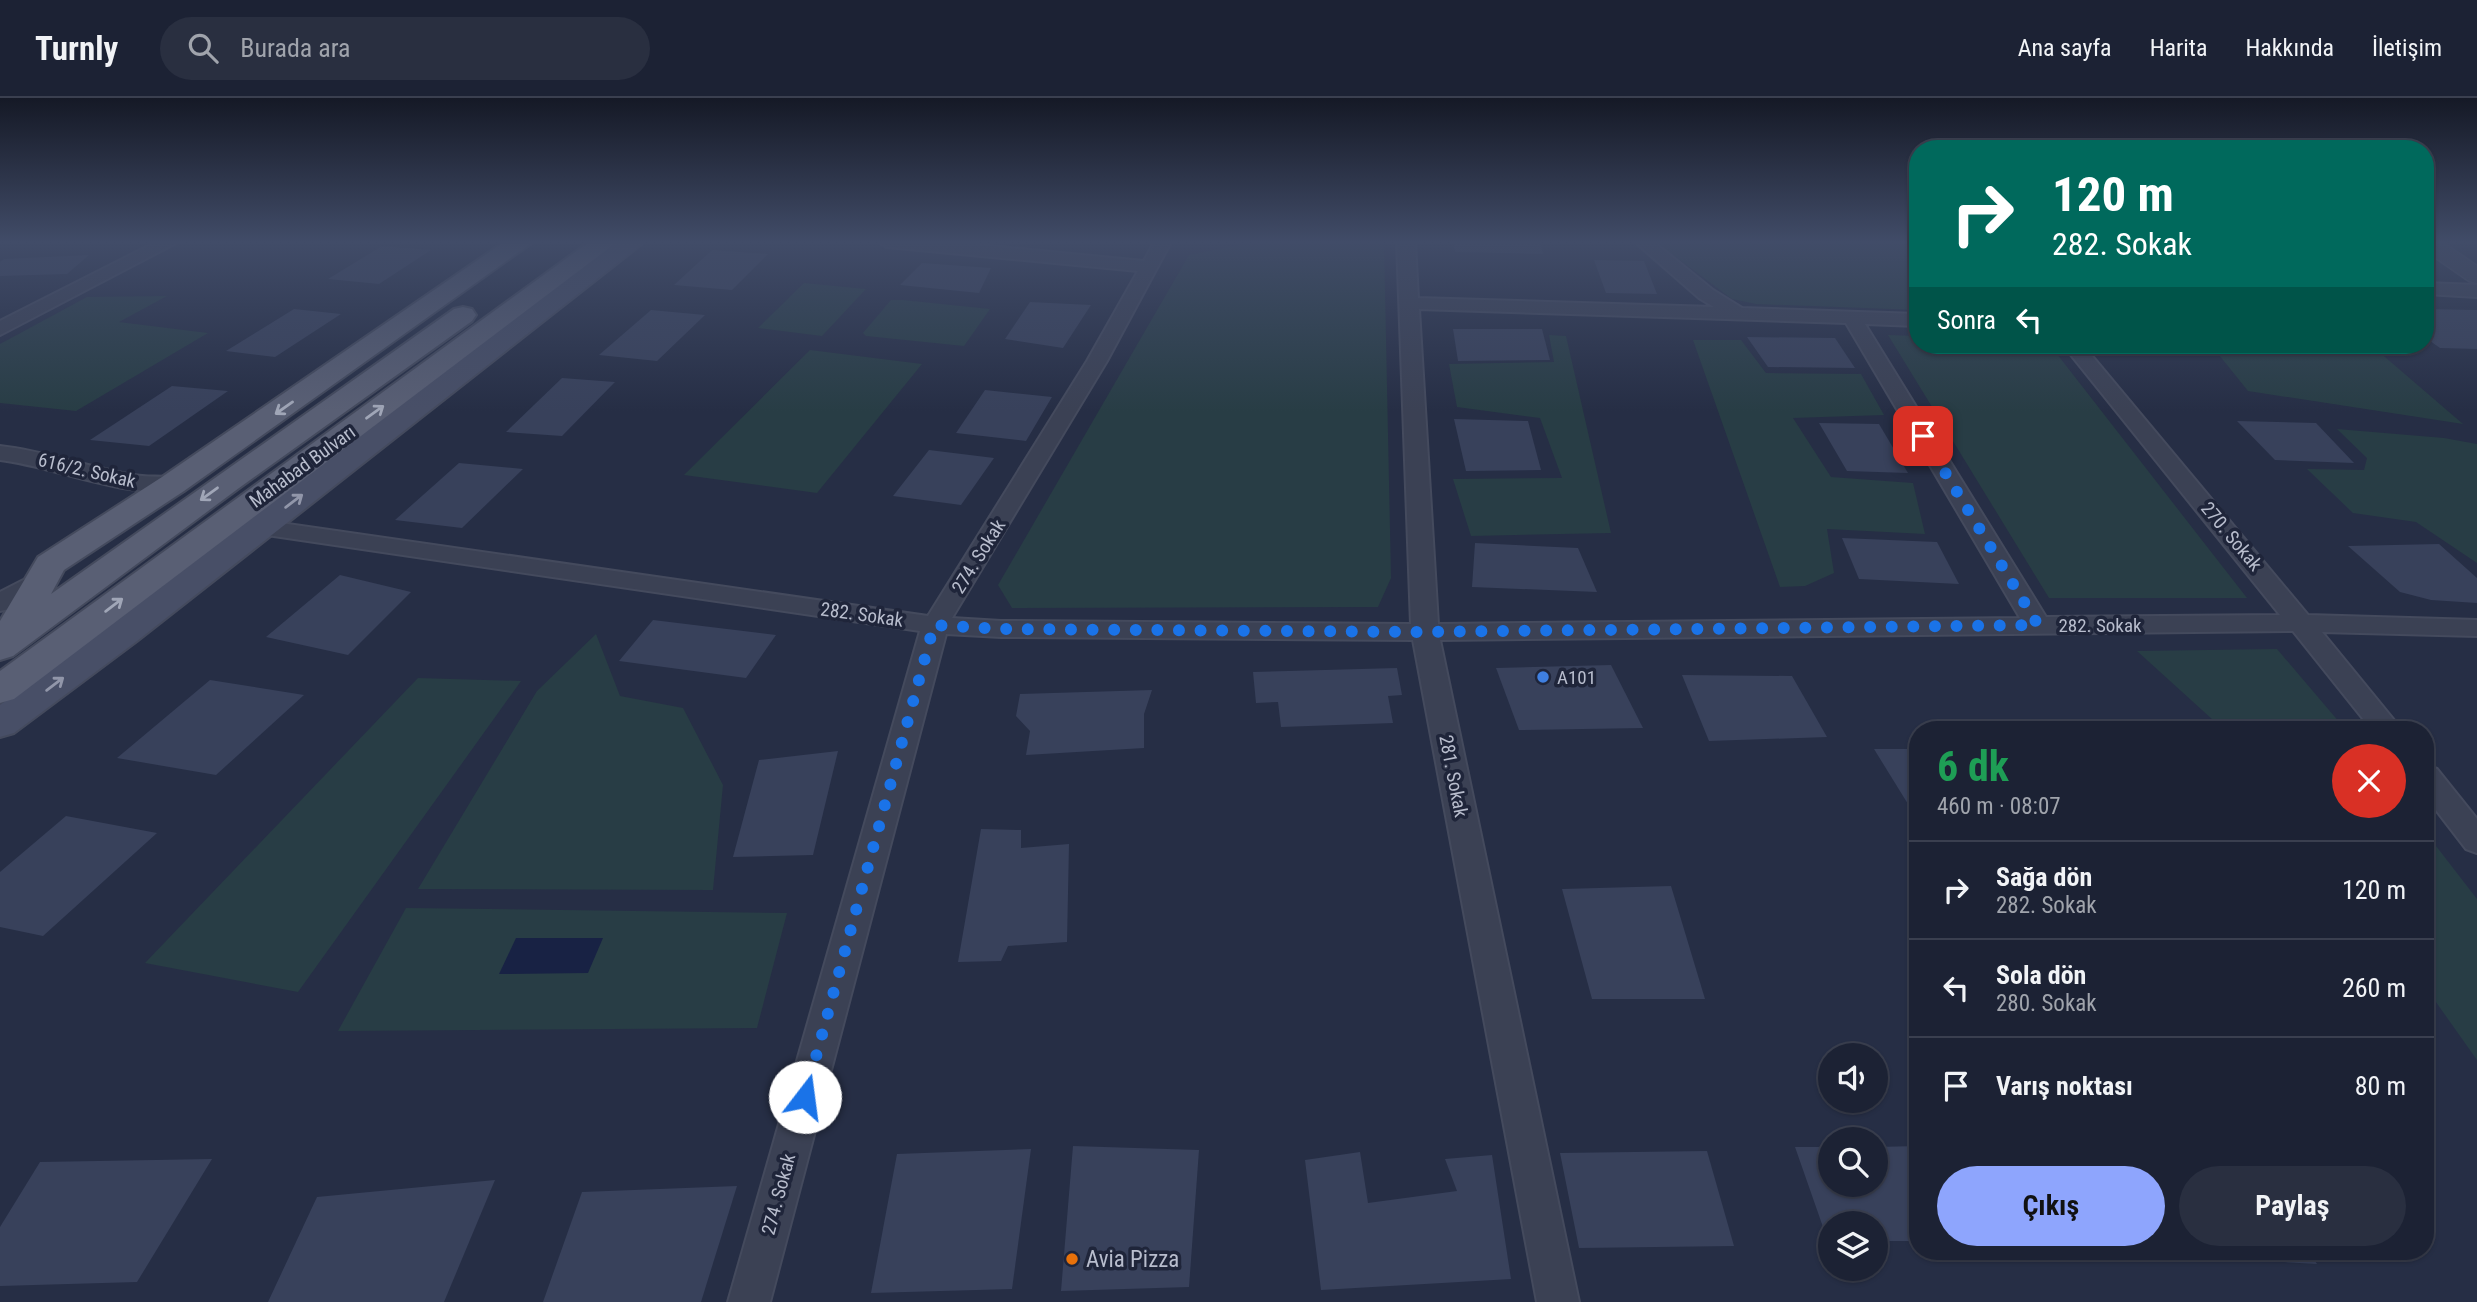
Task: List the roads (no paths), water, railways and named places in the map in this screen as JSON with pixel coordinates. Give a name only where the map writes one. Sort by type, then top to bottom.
[{"type":"main road","points":[[2,647],[50,564],[173,484],[441,298]]},
{"type":"main road","name":"Mahabad Bulvarı","points":[[2,647],[228,481],[487,298]]},
{"type":"main road","name":"Mahabad Bulvarı","points":[[0,690],[530,298]]},
{"type":"main road","points":[[0,724],[560,298]]},
{"type":"street","points":[[0,329],[61,298]]},
{"type":"street","name":"274. Sokak","points":[[749,1302],[934,625],[1026,480],[1132,298]]},
{"type":"street","name":"281. Sokak","points":[[1408,298],[1425,632],[1558,1302]]},
{"type":"street","points":[[1714,298],[1738,314]]},
{"type":"street","points":[[1408,303],[1909,320]]},
{"type":"street","points":[[1852,318],[2038,625]]},
{"type":"street","name":"270. Sokak","points":[[2080,354],[2381,721]]},
{"type":"street","name":"616/2. Sokak","points":[[0,453],[26,456],[135,484],[173,484]]},
{"type":"street","name":"282. Sokak","points":[[260,527],[934,625],[1002,629],[1425,632],[2302,623],[2477,628]]},
{"type":"street","points":[[0,603],[43,578]]},
{"type":"street","points":[[2434,786],[2477,841]]},
{"type":"water","points":[[516,938],[603,938],[588,973],[499,974]]},
{"type":"place","name":"A101","points":[[1543,677]]},
{"type":"place","name":"Avia Pizza","points":[[1072,1259]]}]
